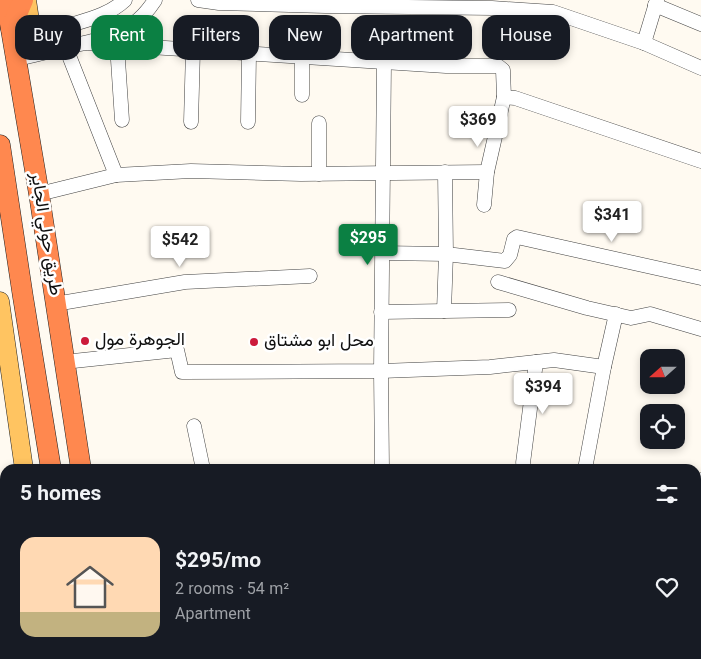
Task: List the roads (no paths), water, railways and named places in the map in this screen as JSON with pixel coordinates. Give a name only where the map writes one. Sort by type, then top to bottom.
[{"type":"highway","name":"طريق حولي الجاير","points":[[6,0],[15,54]]},
{"type":"highway","points":[[11,33],[25,0]]},
{"type":"highway","name":"طريق حولي الجاير","points":[[16,60],[39,194],[80,464]]},
{"type":"highway","name":"طريق حولي الجاير","points":[[1,154],[50,464]]},
{"type":"main road","points":[[25,0],[28,15]]},
{"type":"main road","points":[[0,303],[23,464]]},
{"type":"street","points":[[81,22],[104,15],[125,0]]},
{"type":"street","points":[[81,44],[111,36],[123,30],[143,16],[155,0]]},
{"type":"street","points":[[198,0],[218,3],[492,8],[553,12],[644,43],[701,68]]},
{"type":"street","points":[[644,43],[656,2],[701,24]]},
{"type":"street","points":[[11,33],[15,33]]},
{"type":"street","points":[[87,43],[91,43]]},
{"type":"street","points":[[67,60],[116,175]]},
{"type":"street","points":[[118,60],[122,120]]},
{"type":"street","points":[[191,122],[193,60]]},
{"type":"street","points":[[248,122],[250,60]]},
{"type":"street","points":[[302,60],[302,95]]},
{"type":"street","points":[[341,60],[446,66],[498,66],[503,70],[504,97],[487,172],[484,205]]},
{"type":"street","points":[[382,464],[380,371],[384,63]]},
{"type":"street","points":[[504,97],[515,98],[701,161]]},
{"type":"street","points":[[319,174],[320,123]]},
{"type":"street","points":[[39,194],[116,175],[191,171],[319,174],[487,172]]},
{"type":"street","points":[[444,311],[446,254],[445,172]]},
{"type":"street","points":[[382,253],[446,254],[505,261],[510,255],[514,239],[517,237],[701,278]]},
{"type":"street","points":[[55,304],[186,282],[310,276]]},
{"type":"street","points":[[498,282],[588,308],[631,318],[650,314],[701,330]]},
{"type":"street","points":[[381,312],[509,310]]},
{"type":"street","points":[[586,464],[616,314]]},
{"type":"street","points":[[64,362],[177,350],[182,372],[380,371],[490,366],[554,360],[604,367]]},
{"type":"street","points":[[522,463],[536,362]]},
{"type":"street","points":[[194,426],[202,464]]},
{"type":"place","name":"الجوهرة مول","points":[[85,341]]},
{"type":"place","name":"محل ابو مشتاق","points":[[254,342]]}]
